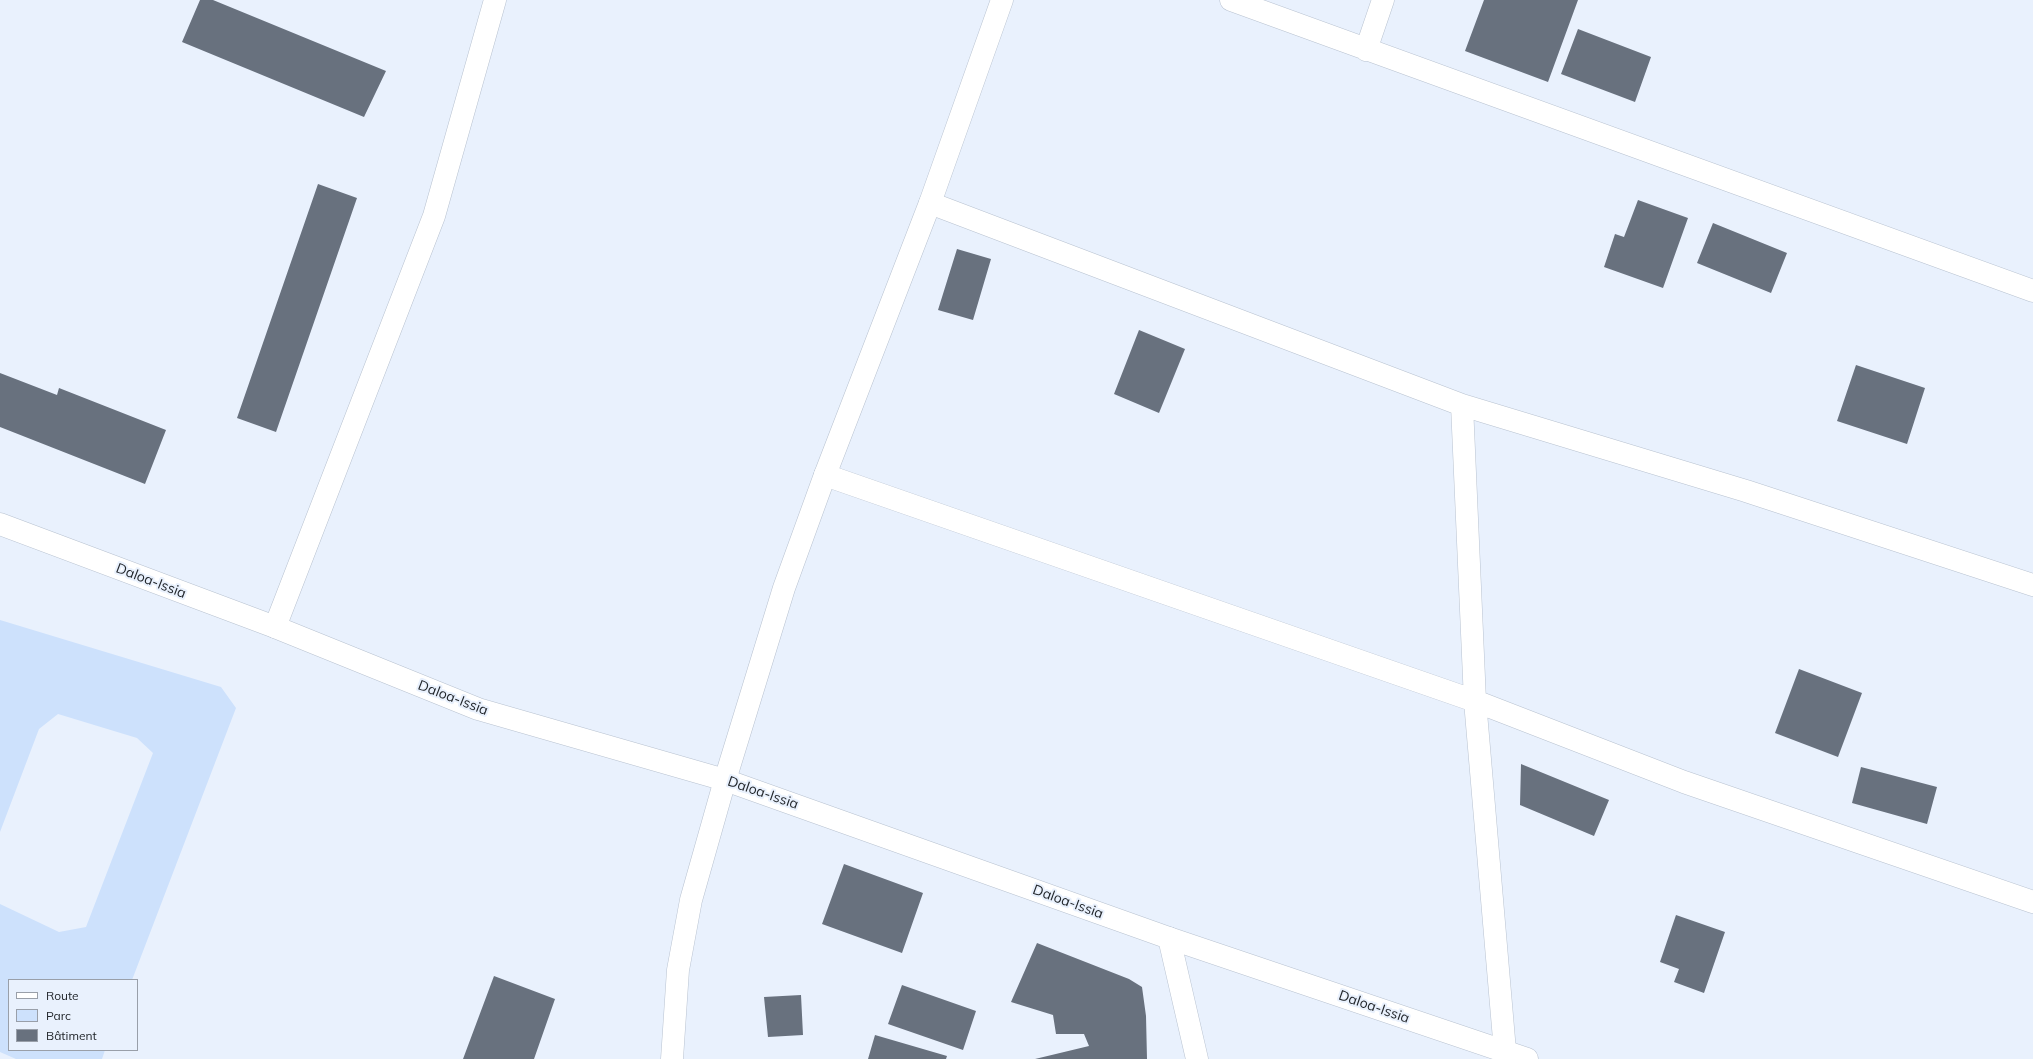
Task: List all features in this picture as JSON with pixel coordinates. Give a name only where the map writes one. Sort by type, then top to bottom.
[{"type":"street","points":[[275,627],[434,216],[495,0]]},
{"type":"street","points":[[672,1059],[678,970],[691,900],[725,780],[784,588],[825,475],[930,203],[1002,0]]},
{"type":"street","points":[[1231,0],[2033,291]]},
{"type":"street","points":[[1366,50],[1382,0]]},
{"type":"street","points":[[930,203],[1462,405],[1746,491],[2033,585]]},
{"type":"street","points":[[1462,405],[1474,701],[1505,1051]]},
{"type":"street","points":[[825,475],[1474,701],[1684,782],[2033,902]]},
{"type":"street","name":"Daloa-Issia","points":[[0,524],[275,627],[478,709],[725,780],[1169,938],[1527,1059]]},
{"type":"street","points":[[1169,938],[1197,1059]]},
{"type":"green space","points":[[0,620],[221,687],[236,708],[132,979],[8,979],[8,1051],[105,1051],[102,1059],[16,1059],[0,1052],[0,904],[59,932],[86,927],[153,753],[137,738],[58,714],[39,729],[0,832]]},
{"type":"building","points":[[200,0],[213,0],[386,71],[364,117],[182,42]]},
{"type":"building","points":[[1484,0],[1578,0],[1548,82],[1465,51]]},
{"type":"building","points":[[1578,29],[1651,57],[1635,102],[1561,74]]},
{"type":"building","points":[[318,184],[357,198],[276,432],[237,418]]},
{"type":"building","points":[[1638,200],[1688,218],[1663,288],[1604,267],[1615,234],[1624,237]]},
{"type":"building","points":[[1713,223],[1787,253],[1771,293],[1697,263]]},
{"type":"building","points":[[957,249],[991,259],[973,320],[938,310]]},
{"type":"building","points":[[1139,330],[1185,349],[1159,413],[1114,394]]},
{"type":"building","points":[[1856,365],[1925,388],[1907,444],[1837,421]]},
{"type":"building","points":[[0,373],[57,395],[59,388],[166,430],[145,484],[0,427]]},
{"type":"building","points":[[1799,669],[1862,693],[1838,757],[1775,733]]},
{"type":"building","points":[[1521,764],[1609,800],[1594,836],[1520,805]]},
{"type":"building","points":[[1861,767],[1937,787],[1927,824],[1852,803]]},
{"type":"building","points":[[844,864],[923,893],[902,953],[822,924]]},
{"type":"building","points":[[1676,915],[1725,932],[1704,993],[1674,982],[1679,969],[1660,962]]},
{"type":"building","points":[[1037,943],[1129,979],[1142,987],[1146,1016],[1147,1059],[1035,1059],[1089,1046],[1084,1034],[1056,1034],[1053,1015],[1011,1002]]},
{"type":"building","points":[[494,976],[555,999],[534,1059],[463,1059]]},
{"type":"building","points":[[902,985],[976,1011],[963,1050],[888,1024]]},
{"type":"building","points":[[801,995],[803,1035],[768,1037],[764,997]]},
{"type":"building","points":[[875,1035],[947,1056],[946,1059],[868,1059]]}]
